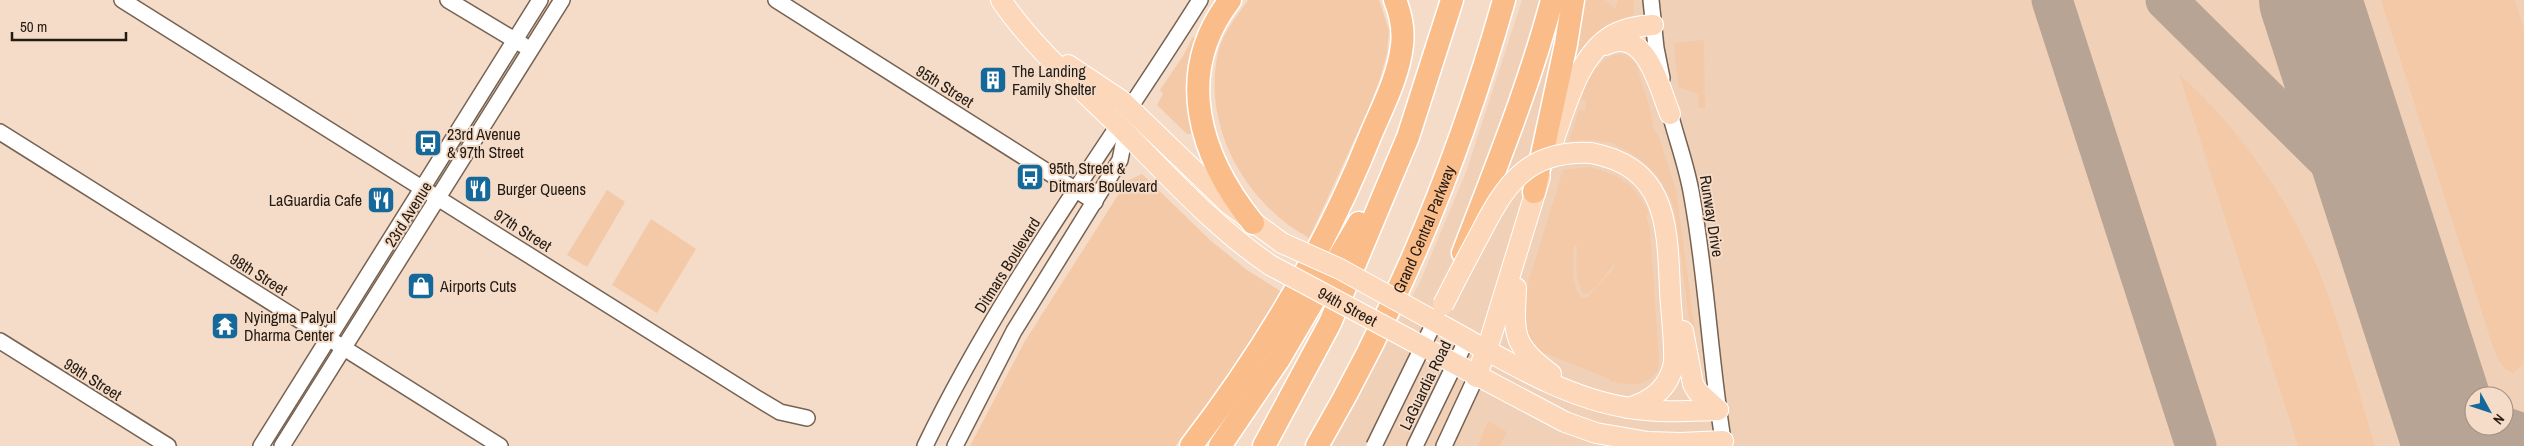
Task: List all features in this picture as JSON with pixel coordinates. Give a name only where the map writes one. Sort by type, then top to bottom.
[{"type":"highway","points":[[1230,0],[1213,29],[1203,55],[1198,81],[1199,110],[1204,137],[1216,165],[1238,203],[1253,223]]},
{"type":"highway","points":[[1191,446],[1227,399],[1274,328],[1315,256],[1348,189],[1388,92],[1401,54],[1402,21],[1395,0]]},
{"type":"highway","points":[[1264,446],[1330,323],[1408,138],[1452,0]]},
{"type":"highway","name":"Grand Central Parkway","points":[[1317,446],[1386,318],[1413,258],[1454,155],[1489,53],[1504,0]]},
{"type":"highway","points":[[1443,316],[1512,130],[1534,65],[1552,0]]},
{"type":"highway","points":[[1534,192],[1566,44],[1573,0]]},
{"type":"highway","points":[[1220,446],[1307,313],[1408,138]]},
{"type":"highway","points":[[1328,446],[1366,367],[1413,258]]},
{"type":"main road","name":"94th Street","points":[[1000,0],[1017,23],[1121,129],[1229,235],[1270,265],[1476,377],[1565,422],[1596,434],[1648,442],[1724,444]]},
{"type":"main road","points":[[1476,377],[1487,350],[1518,252],[1534,192],[1582,69],[1591,54],[1604,41],[1619,32],[1653,25]]},
{"type":"main road","points":[[1591,54],[1601,47],[1618,40],[1631,42],[1638,46],[1646,58],[1670,114]]},
{"type":"main road","name":"94th Street","points":[[1038,44],[1112,94],[1210,186],[1253,223],[1282,243],[1443,316],[1467,339],[1532,374],[1589,398],[1628,408],[1664,412],[1718,410]]},
{"type":"main road","points":[[1443,316],[1494,206],[1511,182],[1530,166],[1551,156],[1570,152],[1605,155],[1624,163],[1640,175],[1652,189],[1665,221],[1674,356],[1672,371],[1661,391],[1646,401],[1628,408]]},
{"type":"main road","points":[[1518,252],[1513,315],[1519,340],[1528,355],[1544,369],[1589,398]]},
{"type":"main road","points":[[1669,266],[1692,384],[1718,410]]},
{"type":"street","name":"97th Street","points":[[122,0],[780,412],[807,418]]},
{"type":"street","points":[[448,0],[531,50]]},
{"type":"street","name":"23rd Avenue","points":[[261,446],[540,0]]},
{"type":"street","name":"23rd Avenue","points":[[282,446],[562,0]]},
{"type":"street","name":"95th Street","points":[[776,0],[1095,202]]},
{"type":"street","name":"Ditmars Boulevard","points":[[925,446],[995,317],[1075,189],[1121,129],[1130,109],[1200,0]]},
{"type":"street","name":"Runway Drive","points":[[1651,0],[1656,48],[1670,114],[1686,170],[1696,220],[1718,410],[1724,444]]},
{"type":"street","name":"Ditmars Boulevard","points":[[955,446],[1014,331],[1120,160],[1121,129]]},
{"type":"street","name":"98th Street","points":[[0,132],[500,446]]},
{"type":"street","points":[[1374,446],[1443,316]]},
{"type":"street","name":"LaGuardia Road","points":[[1415,446],[1467,339]]},
{"type":"street","name":"99th Street","points":[[0,341],[168,446]]},
{"type":"street","points":[[1444,446],[1476,377]]},
{"type":"shaded area","points":[[1248,0],[1379,0],[1389,30],[1387,53],[1369,108],[1309,238],[1286,223],[1265,204],[1247,182],[1232,158],[1222,132],[1216,105],[1215,77],[1219,49],[1228,30]]},
{"type":"shaded area","points":[[1522,0],[2524,0],[2524,446],[1329,446],[1419,284],[1466,172]]},
{"type":"shaded area","points":[[1581,0],[1605,0],[1615,9],[1618,0],[1634,0],[1633,19],[1600,31],[1582,48],[1576,57]]},
{"type":"shaded area","points":[[2381,0],[2515,0],[2524,29],[2524,363],[2514,373],[2505,369],[2502,365],[2491,341]]},
{"type":"shaded area","points":[[1193,37],[1198,40],[1190,115],[1193,134],[1187,134],[1157,105],[1163,94],[1160,90],[1183,56]]},
{"type":"shaded area","points":[[1704,40],[1705,109],[1698,107],[1699,94],[1678,87],[1674,43]]},
{"type":"shaded area","points":[[1625,54],[1636,64],[1650,109],[1653,128],[1659,137],[1676,190],[1695,330],[1691,335],[1676,218],[1671,199],[1659,178],[1639,158],[1612,143],[1592,140],[1569,141],[1579,110],[1585,111],[1586,101],[1581,100],[1588,78],[1594,67],[1598,67],[1610,57]]},
{"type":"shaded area","points":[[2179,74],[2225,120],[2246,146],[2283,201],[2299,230],[2314,259],[2333,308],[2375,446],[2298,446]]},
{"type":"shaded area","points":[[1589,167],[1618,177],[1639,195],[1649,214],[1646,216],[1650,230],[1659,358],[1658,370],[1653,376],[1642,383],[1630,384],[1609,381],[1610,379],[1531,348],[1517,319],[1563,170]],"holes":[[[1574,246],[1577,246],[1577,276],[1583,293],[1587,294],[1596,287],[1614,264],[1615,267],[1588,297],[1582,298],[1578,293],[1573,273]]]},
{"type":"shaded area","points":[[1142,174],[1210,240],[1247,270],[1282,292],[1225,383],[1175,446],[970,446],[1025,341],[1127,181]]},
{"type":"shaded area","points":[[607,190],[625,202],[587,267],[567,255]]},
{"type":"shaded area","points":[[651,219],[696,249],[657,313],[612,285]]},
{"type":"shaded area","points":[[1488,421],[1507,432],[1500,446],[1478,446]]},
{"type":"taxiway","points":[[2052,0],[2196,446]]},
{"type":"taxiway","points":[[2166,0],[2330,162],[2358,201],[2399,277]]},
{"type":"taxiway","points":[[2431,376],[2464,400]]},
{"type":"taxiway","points":[[2514,431],[2524,434]]},
{"type":"runway","points":[[2310,0],[2454,446]]},
{"type":"place","name":"The Landing Family Shelter","points":[[993,80]]},
{"type":"place","name":"23rd Avenue & 97th Street","points":[[428,143]]},
{"type":"place","name":"95th Street & Ditmars Boulevard","points":[[1030,177]]},
{"type":"place","name":"Burger Queens","points":[[478,189]]},
{"type":"place","name":"LaGuardia Cafe","points":[[381,200]]},
{"type":"place","name":"Airports Cuts","points":[[421,286]]},
{"type":"place","name":"Nyingma Palyul Dharma Center","points":[[225,326]]}]
